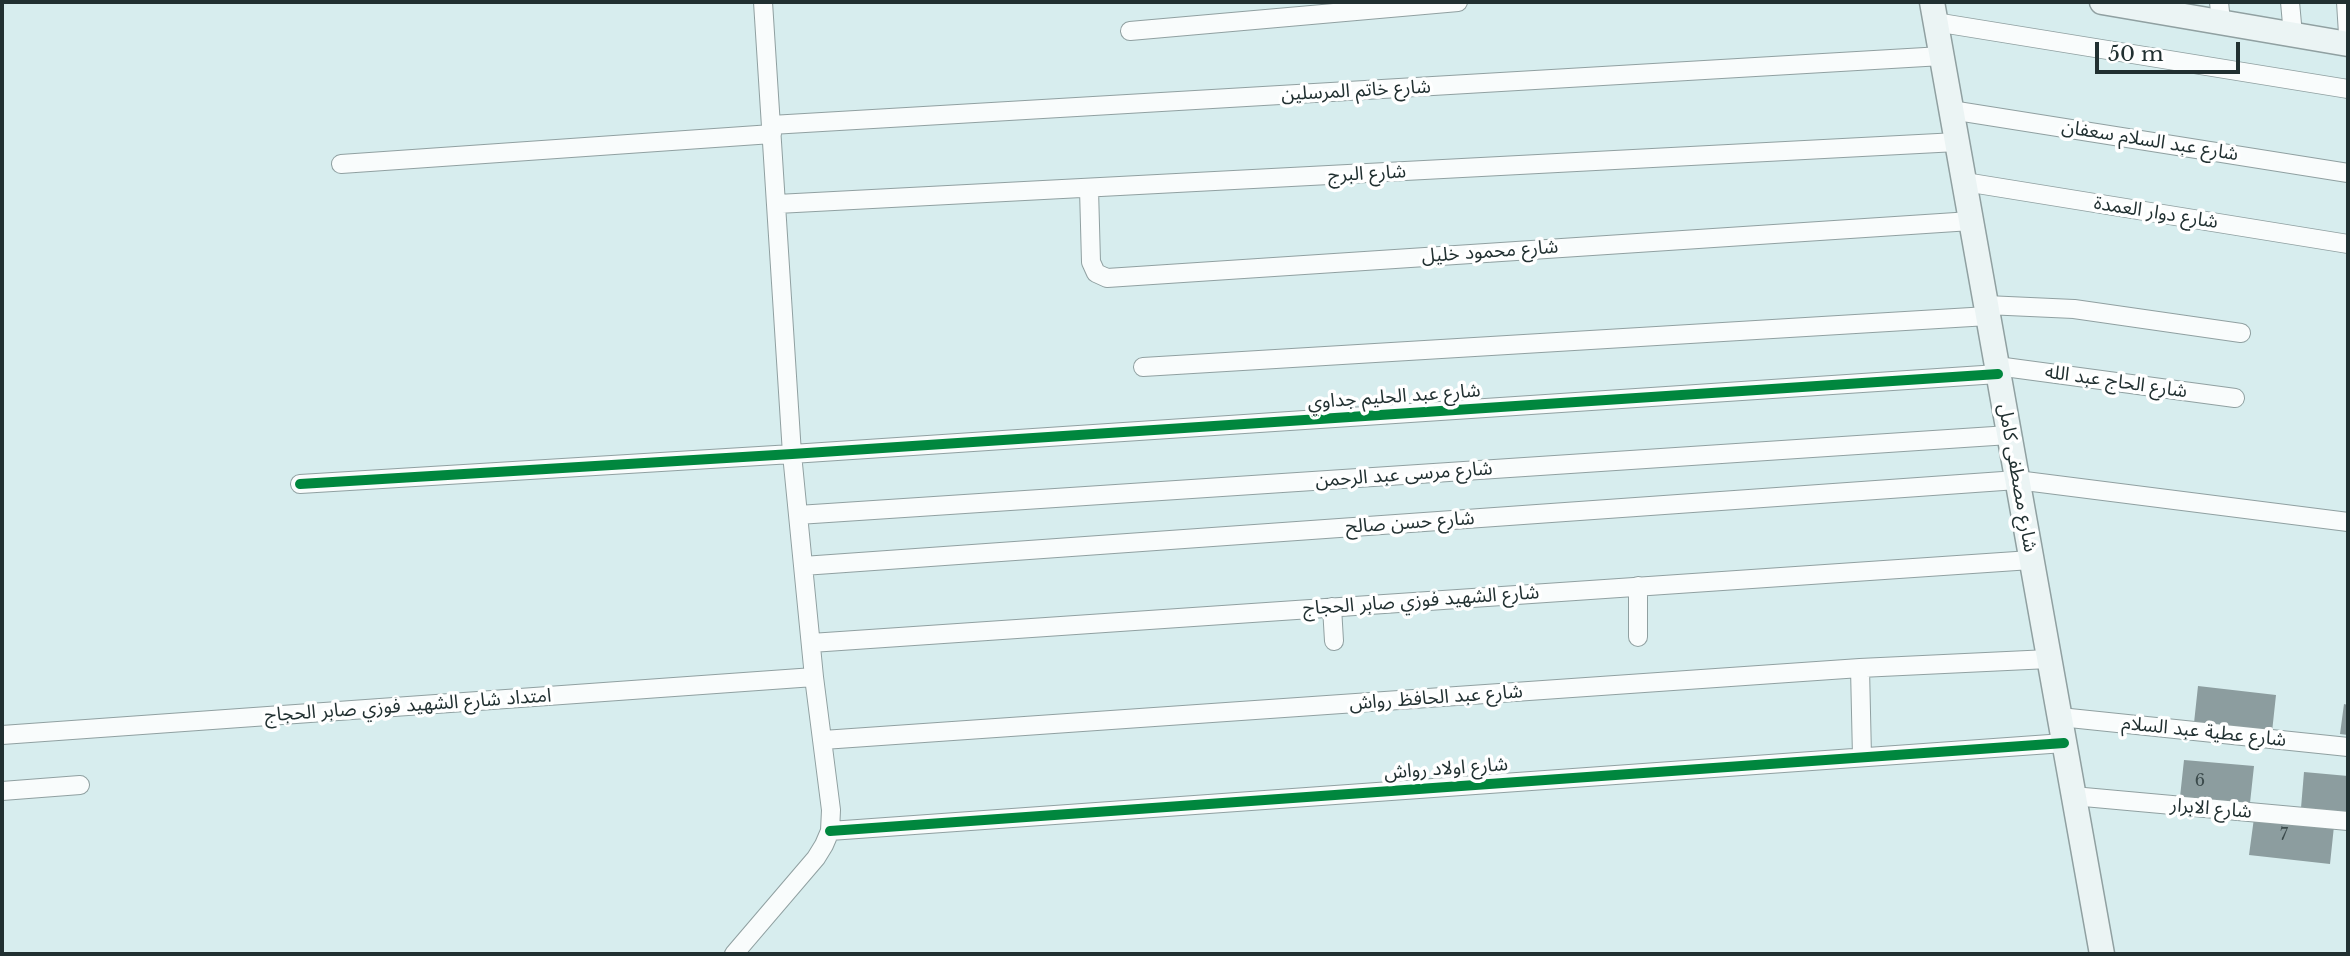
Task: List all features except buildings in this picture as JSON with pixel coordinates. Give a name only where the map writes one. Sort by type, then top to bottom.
[{"type":"street","points":[[734,954],[816,858],[830,831],[831,810],[814,677],[792,454],[763,2]]},
{"type":"street","points":[[1130,31],[1458,2]]},
{"type":"street","points":[[2102,2],[2220,12],[2293,34],[2348,44]]},
{"type":"street","points":[[2290,2],[2293,34]]},
{"type":"street","points":[[2346,2],[2348,34]]},
{"type":"street","points":[[1934,12],[2348,89]]},
{"type":"street","name":"شارع مصطفى كامل","points":[[1934,12],[2102,954]]},
{"type":"street","name":"شارع خاتم المرسلين","points":[[341,164],[772,130],[1942,56]]},
{"type":"street","name":"شارع عبد السلام سعفان","points":[[1951,110],[2348,173]]},
{"type":"street","name":"شارع البرج","points":[[777,204],[1957,142]]},
{"type":"street","name":"شارع دوار العمدة","points":[[1965,183],[2348,244]]},
{"type":"street","name":"شارع محمود خليل","points":[[1088,189],[1091,262],[1096,273],[1107,278],[1971,220]]},
{"type":"street","points":[[1143,367],[1987,311],[2074,309],[2241,333]]},
{"type":"street","name":"شارع عبد الحليم جداوي","points":[[300,484],[792,454],[1997,370]]},
{"type":"street","name":"شارع الحاج عبد الله","points":[[1997,370],[2235,398]]},
{"type":"street","name":"شارع مرسى عبد الرحمن","points":[[798,515],[2009,435]]},
{"type":"street","name":"شارع حسن صالح","points":[[803,566],[2017,480],[2348,522]]},
{"type":"street","name":"شارع الشهيد فوزي صابر الحجاج","points":[[811,643],[2031,560]]},
{"type":"street","points":[[1638,586],[1638,637]]},
{"type":"street","points":[[1332,607],[1334,641]]},
{"type":"street","name":"شارع عبد الحافظ رواش","points":[[823,740],[1860,668],[2049,659]]},
{"type":"street","points":[[1860,668],[1862,757]]},
{"type":"street","name":"امتداد شارع الشهيد فوزي صابر الحجاج","points":[[2,735],[814,677]]},
{"type":"street","name":"شارع عطية عبد السلام","points":[[2060,717],[2348,747]]},
{"type":"street","name":"شارع اولاد رواش","points":[[830,831],[2064,743]]},
{"type":"street","points":[[2,791],[80,785]]},
{"type":"street","name":"شارع الابرار","points":[[2073,796],[2348,821]]},
{"type":"cycle path","points":[[300,484],[1998,374]]},
{"type":"cycle path","points":[[830,831],[2064,743]]}]
